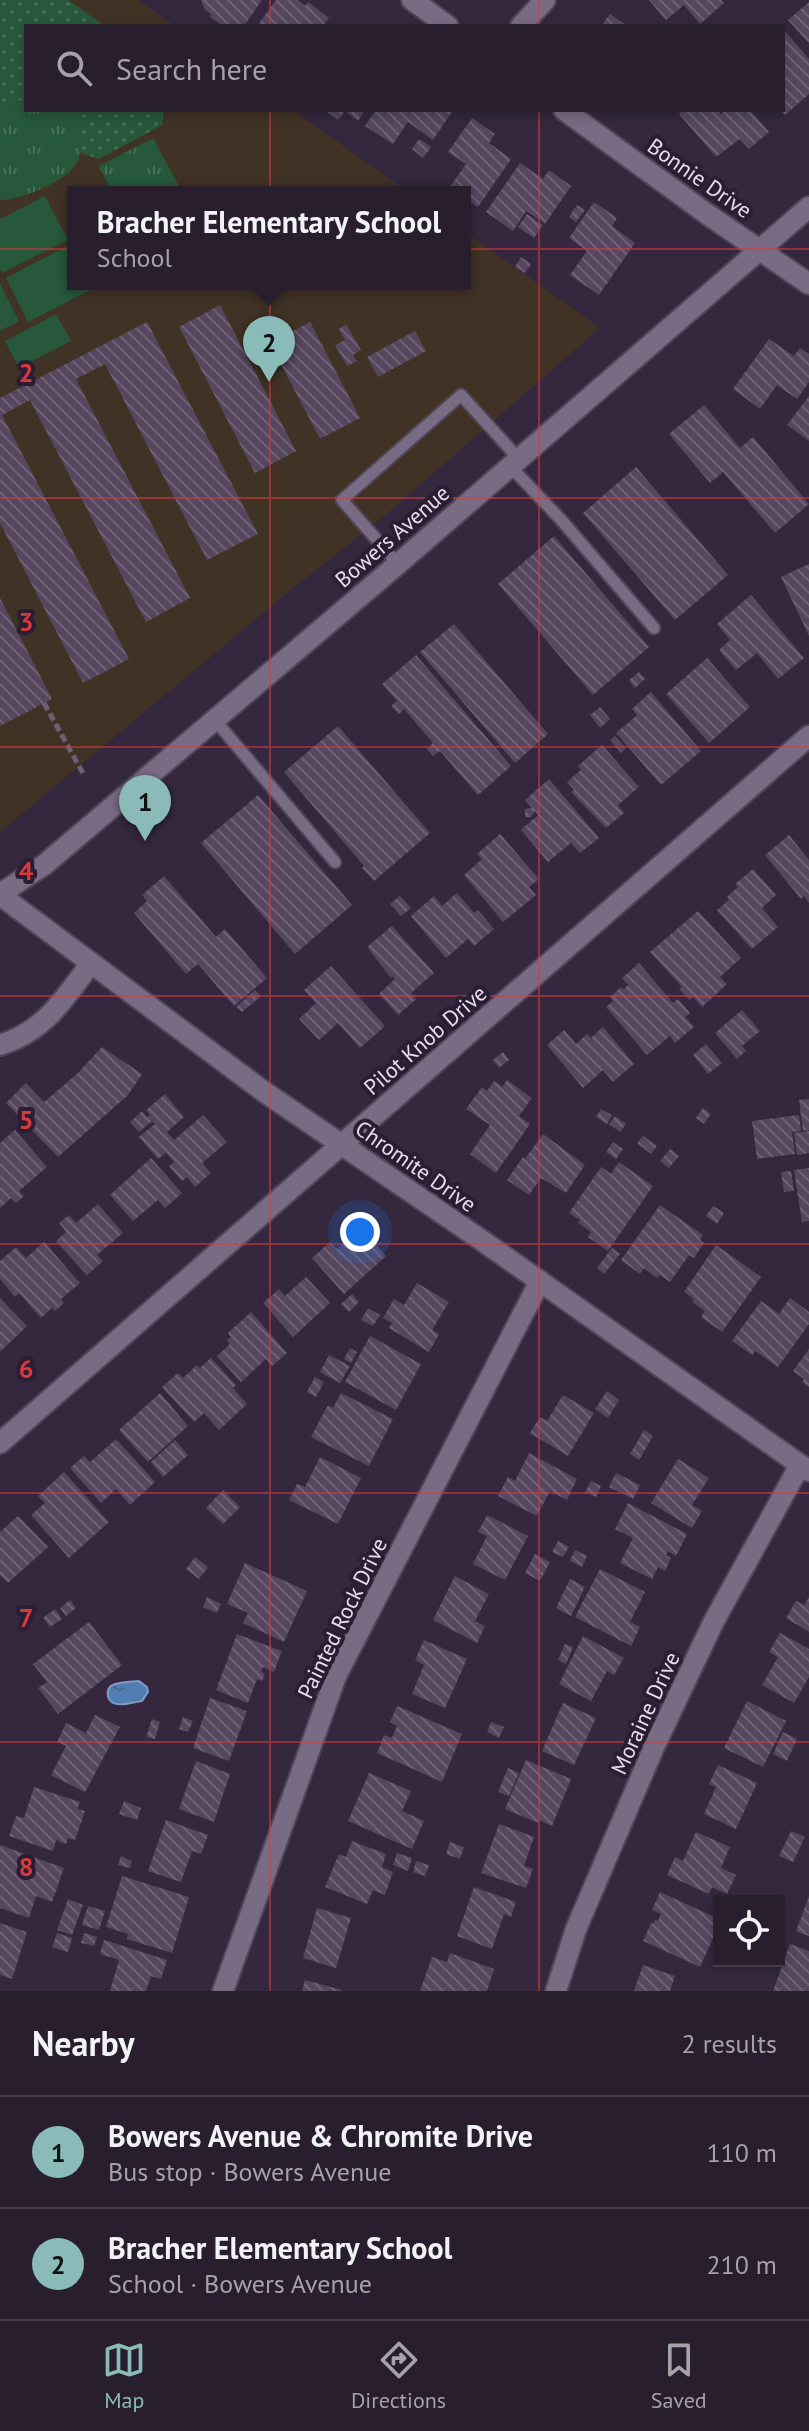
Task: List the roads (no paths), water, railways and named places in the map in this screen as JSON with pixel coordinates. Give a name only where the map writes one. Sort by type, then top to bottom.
[{"type":"street","points":[[412,0],[445,24]]},
{"type":"street","points":[[523,24],[545,0]]},
{"type":"street","name":"Bonnie Drive","points":[[567,112],[809,284]]},
{"type":"street","name":"Bowers Avenue","points":[[0,894],[44,865],[398,564],[809,207]]},
{"type":"street","name":"Pilot Knob Drive","points":[[0,1443],[809,736]]},
{"type":"street","name":"Chromite Drive","points":[[0,894],[263,1091],[540,1281],[804,1468]]},
{"type":"street","points":[[0,1045],[22,1038],[53,1012],[91,963]]},
{"type":"street","name":"Painted Rock Drive","points":[[223,1991],[336,1676],[540,1281]]},
{"type":"street","name":"Moraine Drive","points":[[556,1991],[576,1929],[654,1747],[714,1621],[804,1468]]},
{"type":"lane","points":[[398,564],[342,500],[461,395],[563,522],[654,628]]},
{"type":"lane","points":[[214,719],[335,862]]},
{"type":"water","points":[[139,1681],[148,1692],[142,1701],[119,1704],[109,1699],[111,1686]]},
{"type":"place","name":"Bracher Elementary School","points":[[269,382]]},
{"type":"place","name":"Bowers Avenue & Chromite Drive","points":[[145,841]]}]
